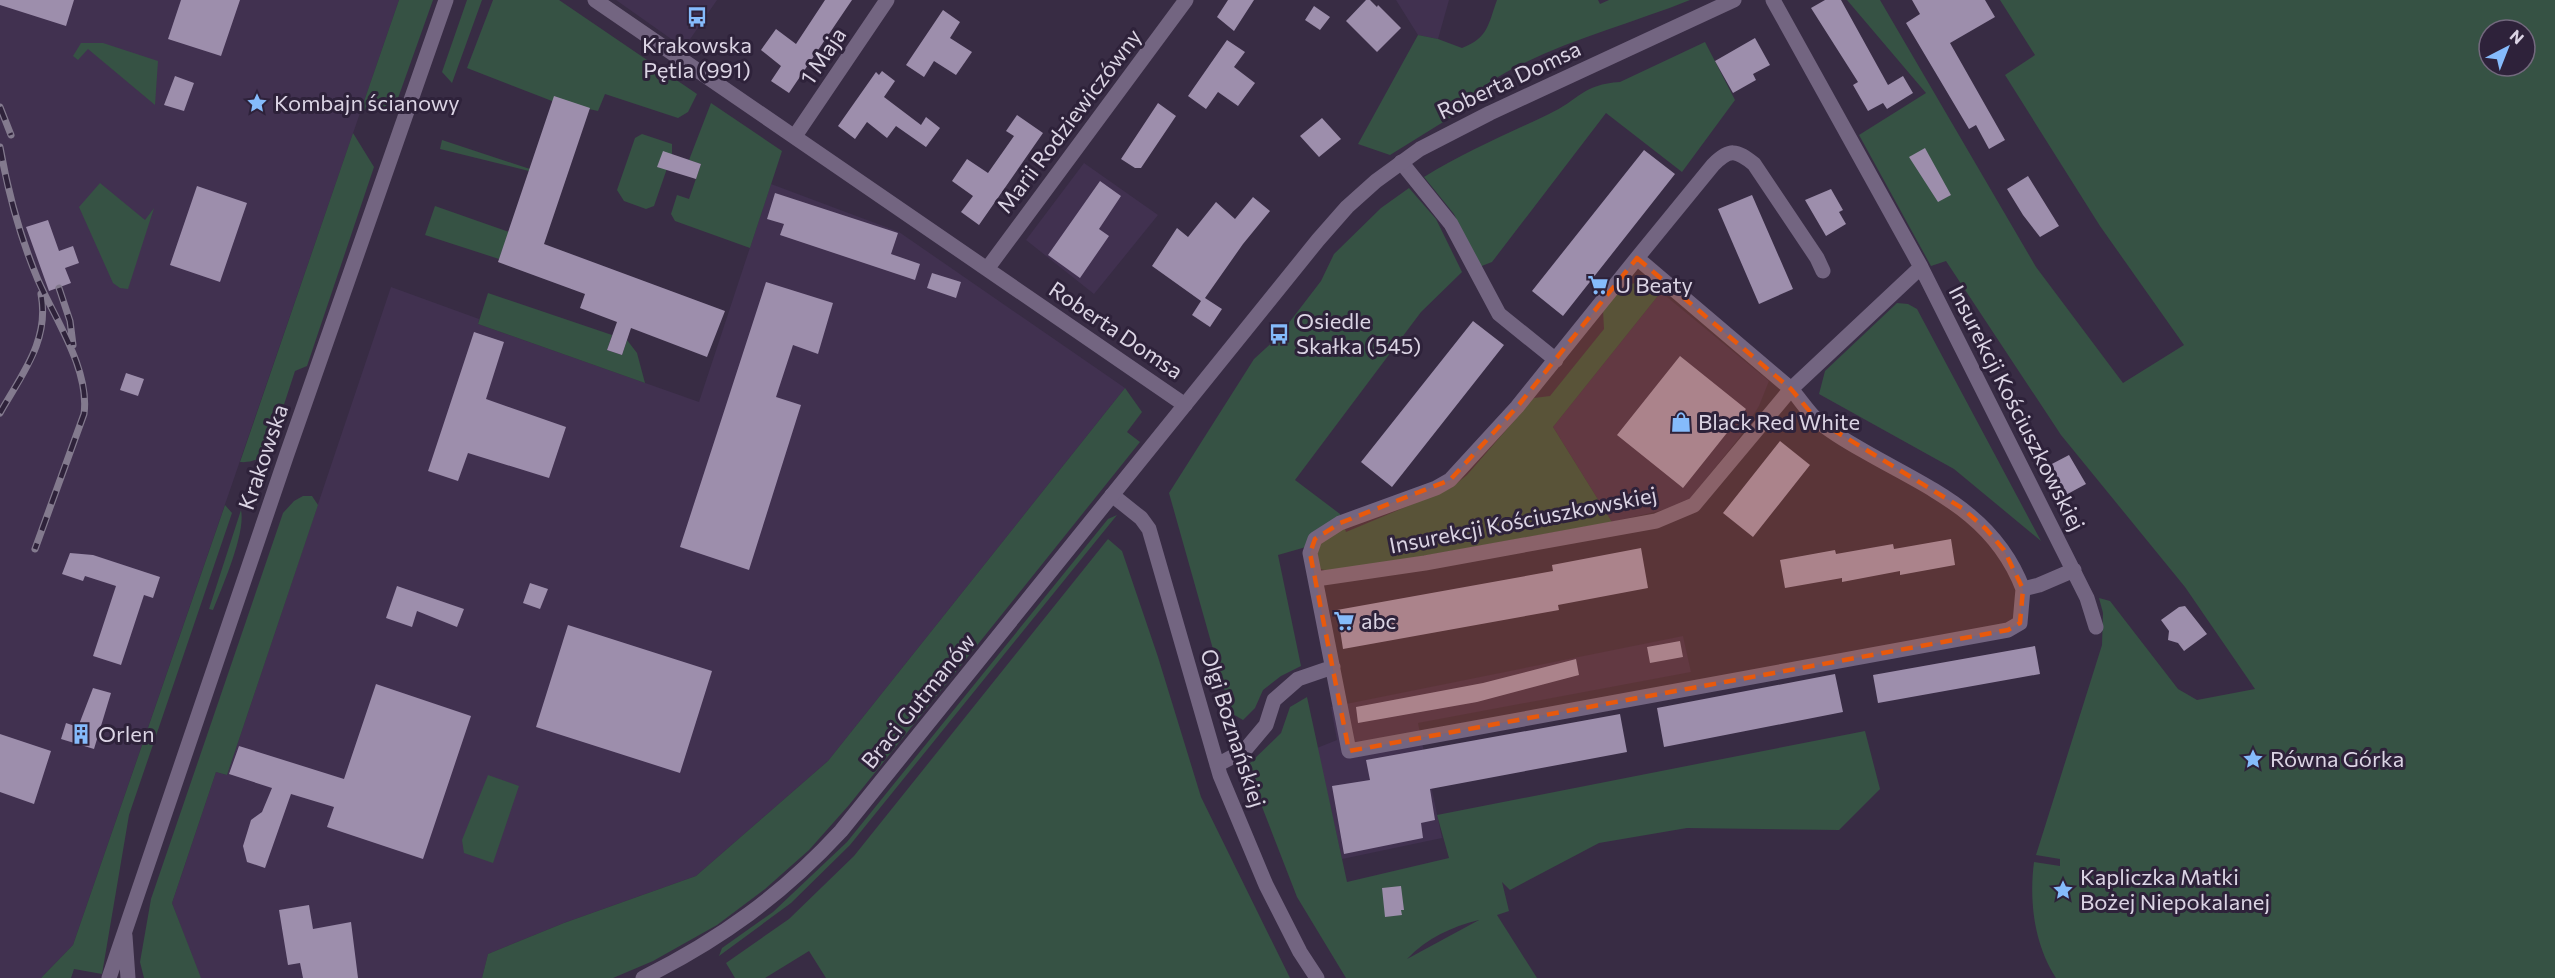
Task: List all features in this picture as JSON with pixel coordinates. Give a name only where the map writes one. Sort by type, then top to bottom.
[{"type":"street","name":"Krakowska","points":[[109,978],[446,0]]},
{"type":"street","name":"Roberta Domsa","points":[[595,0],[1185,405],[1347,207],[1401,162],[1420,149],[1462,127],[1734,0]]},
{"type":"street","name":"1 Maja","points":[[795,136],[887,0]]},
{"type":"street","name":"Marii Rodziewiczówny","points":[[987,269],[1186,0]]},
{"type":"street","name":"Insurekcji Kościuszkowskiej","points":[[1773,0],[1921,267],[2074,570],[2092,610],[2096,627]]},
{"type":"street","name":"Insurekcji Kościuszkowskiej","points":[[1823,272],[1817,258],[1754,164],[1743,155],[1731,151],[1723,155],[1556,360],[1450,480],[1436,488],[1340,523],[1315,539],[1310,552],[1349,751],[2008,630],[2020,623],[2023,589]]},
{"type":"street","points":[[1401,162],[1450,224],[1499,314],[1556,360]]},
{"type":"street","points":[[1637,258],[1791,389],[1817,420],[1838,436],[1962,508],[1986,529],[2004,550],[2015,568],[2023,589],[2039,585],[2074,570]]},
{"type":"street","name":"Insurekcji Kościuszkowskiej","points":[[1316,579],[1460,557],[1656,521],[1694,505],[1791,389],[1921,267]]},
{"type":"street","name":"Braci Gutmanów","points":[[643,978],[706,945],[743,920],[769,901],[817,856],[883,781],[1185,405]]},
{"type":"street","name":"Olgi Boznańskiej","points":[[1112,495],[1141,518],[1153,538],[1216,765],[1266,885],[1300,952],[1317,978]]},
{"type":"street","points":[[1216,765],[1245,750],[1266,725],[1274,700],[1298,679],[1333,667]]},
{"type":"street","name":"Krakowska","points":[[125,930],[128,978]]},
{"type":"highlighted area","points":[[1637,258],[1791,389],[1817,420],[1962,508],[1986,529],[2004,550],[2023,589],[2020,623],[2008,630],[1349,751],[1310,553],[1315,539],[1340,523],[1450,480],[1517,407]]},
{"type":"shaded area","points":[[0,0],[399,0],[73,945],[41,978],[0,978]]},
{"type":"shaded area","points":[[616,0],[717,0],[684,48]]},
{"type":"shaded area","points":[[1396,0],[1449,0],[1438,39],[1418,35]]},
{"type":"shaded area","points":[[1084,163],[1158,215],[1094,294],[1026,240]]},
{"type":"shaded area","points":[[771,184],[899,232],[1125,388],[828,761],[696,876],[564,923],[488,954],[482,978],[200,978],[172,903],[216,772],[227,775],[391,287],[479,319],[478,324],[699,402]]},
{"type":"shaded area","points":[[1661,292],[1769,381],[1759,406],[1739,438],[1690,499],[1676,507],[1612,522],[1553,427]]},
{"type":"shaded area","points":[[1683,636],[1691,672],[1418,723],[1442,838],[1342,859],[1317,748],[1337,740],[1331,707]]},
{"type":"green space","points":[[399,0],[433,0],[397,101],[381,109],[361,110]]},
{"type":"green space","points":[[467,0],[482,0],[452,83],[442,72]]},
{"type":"green space","points":[[493,0],[559,0],[697,94],[688,112],[678,118],[605,94],[598,111],[552,101],[467,68]]},
{"type":"green space","points":[[1497,0],[1598,0],[1600,4],[1609,0],[1690,0],[1560,47],[1510,70],[1487,84],[1490,93],[1390,155],[1358,144],[1418,35],[1438,39],[1462,48],[1477,40],[1486,30]]},
{"type":"green space","points":[[1847,0],[1880,0],[2036,267],[2123,383],[2184,345],[2100,226],[2005,75],[2035,55],[2000,0],[2555,0],[2555,978],[2056,978],[2043,951],[2035,922],[2032,892],[2034,862],[2060,866],[2060,859],[2036,855],[2102,645],[2103,613],[2099,598],[2110,601],[2178,689],[2197,700],[2255,689],[2185,587],[2061,435],[1946,261],[1931,266],[1859,135],[1926,93]]},
{"type":"green space","points":[[1705,42],[1735,100],[1682,172],[1606,113],[1492,262],[1479,267],[1454,214],[1424,177],[1470,151],[1559,109],[1589,89],[1620,82]]},
{"type":"green space","points":[[81,43],[103,43],[158,61],[155,105],[88,49],[78,60],[73,56]]},
{"type":"green space","points":[[711,103],[782,151],[750,248],[675,221],[671,214],[677,195],[689,199],[701,164],[689,160]]},
{"type":"green space","points":[[353,133],[374,167],[307,366],[295,371],[270,447],[257,459],[240,462]]},
{"type":"green space","points":[[642,134],[672,144],[672,154],[654,206],[646,209],[624,201],[617,190],[635,138]]},
{"type":"green space","points":[[442,140],[530,169],[529,171],[440,149]]},
{"type":"green space","points":[[100,183],[145,220],[154,208],[128,289],[120,288],[113,283],[79,207]]},
{"type":"green space","points":[[1409,188],[1436,219],[1462,272],[1421,312],[1295,480],[1340,514],[1346,532],[1451,488],[1467,475],[1534,398],[1550,396],[1604,329],[1603,310],[1615,296],[1629,285],[1644,282],[1661,292],[1553,427],[1612,522],[1334,572],[1320,569],[1315,562],[1320,543],[1278,555],[1301,666],[1281,676],[1263,690],[1255,708],[1243,720],[1231,713],[1169,493],[1254,359],[1278,337],[1321,281],[1334,254],[1381,208]]},
{"type":"green space","points":[[435,206],[509,232],[499,259],[425,235]]},
{"type":"green space","points":[[488,293],[612,335],[607,350],[622,355],[627,340],[637,353],[645,383],[478,324]]},
{"type":"green space","points":[[1897,303],[1908,304],[1917,309],[2041,541],[1954,469],[1819,394],[1825,371]]},
{"type":"green space","points":[[1125,388],[1142,412],[1127,432],[1140,442],[849,805],[809,850],[765,889],[717,925],[653,961],[613,978],[482,978],[488,954],[564,923],[696,876],[828,761]]},
{"type":"green space","points":[[303,496],[312,496],[318,505],[227,775],[216,772],[172,903],[201,978],[144,978],[140,962],[151,899],[283,513],[294,501]]},
{"type":"green space","points":[[225,505],[232,513],[129,815],[102,974],[74,969],[71,978],[41,978],[73,945]]},
{"type":"green space","points":[[241,510],[242,520],[237,546],[213,610],[209,609]]},
{"type":"green space","points":[[1117,515],[850,845],[791,903],[719,956],[722,948],[773,912],[847,842],[1108,519]]},
{"type":"green space","points":[[1108,539],[1122,551],[1158,657],[1201,797],[1290,978],[826,978],[809,951],[765,978],[735,978],[726,963],[789,919],[854,856]]},
{"type":"green space","points":[[1307,697],[1347,882],[1449,858],[1437,815],[1865,731],[1880,789],[1839,830],[1687,828],[1599,843],[1510,890],[1502,882],[1509,911],[1497,915],[1537,978],[1346,978],[1297,897],[1252,781],[1250,763],[1281,733],[1290,707]],"holes":[[[1479,920],[1407,959],[1440,934]]]},
{"type":"green space","points":[[488,775],[519,786],[493,863],[464,853],[462,840]]},
{"type":"building","points":[[0,0],[74,0],[66,26],[0,5]]},
{"type":"building","points":[[181,0],[240,0],[221,56],[168,39]]},
{"type":"building","points":[[825,0],[852,0],[789,93],[771,81],[781,66],[761,50],[776,29],[796,44]]},
{"type":"building","points":[[1228,0],[1254,0],[1234,31],[1217,17]]},
{"type":"building","points":[[1366,0],[1370,0],[1377,7],[1378,5],[1401,28],[1377,52],[1346,21]]},
{"type":"building","points":[[1825,0],[1841,0],[1888,85],[1903,76],[1913,93],[1887,109],[1883,103],[1868,111],[1853,85],[1858,82],[1811,8]]},
{"type":"building","points":[[1912,0],[1985,0],[1995,17],[1950,43],[2005,140],[1989,149],[1976,125],[1969,129],[1906,23],[1920,14]]},
{"type":"building","points":[[1314,6],[1330,17],[1320,30],[1305,20]]},
{"type":"building","points":[[943,10],[960,22],[950,38],[972,52],[956,75],[934,61],[924,77],[906,65]]},
{"type":"building","points":[[1755,38],[1770,65],[1753,74],[1756,80],[1733,93],[1715,61]]},
{"type":"building","points":[[1227,40],[1245,52],[1234,67],[1255,83],[1238,106],[1218,92],[1206,109],[1188,96]]},
{"type":"building","points":[[882,71],[895,81],[884,97],[921,125],[926,117],[940,128],[926,147],[896,126],[887,138],[867,122],[855,139],[838,126],[876,72],[879,75]]},
{"type":"building","points":[[175,76],[194,83],[184,111],[164,105]]},
{"type":"building","points":[[554,96],[590,108],[544,244],[725,311],[707,357],[631,328],[622,355],[607,350],[617,322],[580,308],[585,294],[498,262]]},
{"type":"building","points":[[1158,103],[1176,116],[1141,168],[1135,168],[1121,159]]},
{"type":"building","points":[[1017,115],[1043,133],[979,225],[961,212],[973,196],[952,181],[967,159],[988,173],[1014,136],[1006,131]]},
{"type":"building","points":[[1322,118],[1341,139],[1319,157],[1300,136]]},
{"type":"building","points":[[1925,148],[1951,195],[1938,202],[1909,157]]},
{"type":"building","points":[[1644,150],[1675,174],[1563,316],[1532,291]]},
{"type":"building","points":[[663,151],[701,164],[696,179],[657,167]]},
{"type":"building","points":[[2028,176],[2059,226],[2040,237],[2007,189]]},
{"type":"building","points":[[1100,181],[1121,196],[1099,229],[1109,236],[1080,278],[1048,255]]},
{"type":"building","points":[[197,186],[247,203],[220,282],[170,265]]},
{"type":"building","points":[[1831,189],[1843,210],[1839,212],[1846,224],[1826,236],[1805,200]]},
{"type":"building","points":[[775,193],[898,233],[891,254],[920,264],[915,280],[780,235],[784,224],[767,219]]},
{"type":"building","points":[[1752,195],[1793,289],[1759,304],[1718,209]]},
{"type":"building","points":[[1253,197],[1270,211],[1243,244],[1205,298],[1222,309],[1210,327],[1192,315],[1201,301],[1152,266],[1177,228],[1188,237],[1216,202],[1235,219]]},
{"type":"building","points":[[48,220],[59,251],[73,246],[79,263],[65,268],[71,283],[49,291],[26,227]]},
{"type":"building","points":[[932,273],[961,282],[956,298],[927,288]]},
{"type":"building","points":[[766,282],[833,303],[818,354],[793,345],[776,397],[801,405],[749,570],[680,547]]},
{"type":"building","points":[[1473,321],[1504,345],[1392,487],[1361,462]]},
{"type":"building","points":[[474,332],[504,342],[486,399],[566,427],[549,478],[468,453],[458,481],[428,471]]},
{"type":"building","name":"Black Red White","points":[[1680,356],[1746,409],[1683,488],[1617,435]]},
{"type":"building","points":[[126,373],[144,379],[138,396],[120,390]]},
{"type":"building","points":[[1780,441],[1810,465],[1753,537],[1723,513]]},
{"type":"building","points":[[2069,455],[2086,484],[2062,497],[2049,474],[2052,473],[2048,466]]},
{"type":"building","points":[[1951,539],[1955,565],[1900,575],[1900,571],[1842,582],[1842,578],[1785,588],[1780,560],[1835,550],[1836,554],[1893,544],[1894,549]]},
{"type":"building","points":[[1641,548],[1648,588],[1558,605],[1559,610],[1343,649],[1337,610],[1553,571],[1552,565]]},
{"type":"building","points":[[70,553],[93,555],[160,577],[153,598],[144,595],[121,665],[93,656],[116,586],[85,576],[83,581],[62,574]]},
{"type":"building","points":[[530,583],[548,589],[540,609],[523,603]]},
{"type":"building","points":[[397,586],[464,609],[457,627],[417,611],[412,627],[386,618]]},
{"type":"building","points":[[2185,606],[2207,634],[2184,651],[2178,643],[2168,640],[2169,631],[2161,620],[2179,607]]},
{"type":"building","points":[[568,625],[712,671],[680,773],[536,727]]},
{"type":"building","points":[[1680,641],[1683,657],[1650,663],[1647,647]]},
{"type":"building","points":[[2035,646],[2040,674],[1878,703],[1873,675]]},
{"type":"building","points":[[1576,659],[1579,675],[1477,702],[1358,723],[1356,707],[1483,683]]},
{"type":"building","points":[[1835,674],[1843,712],[1664,747],[1657,708]]},
{"type":"building","points":[[376,684],[471,716],[423,859],[327,827],[334,807],[291,794],[265,868],[247,862],[243,846],[251,820],[262,812],[272,788],[229,774],[239,746],[344,779]]},
{"type":"building","points":[[93,688],[111,693],[94,749],[61,739],[66,723],[78,727]]},
{"type":"building","points":[[1620,714],[1627,752],[1430,789],[1435,820],[1421,823],[1423,838],[1344,854],[1332,786],[1370,780],[1366,760]]},
{"type":"building","points":[[0,734],[51,751],[34,804],[0,792]]},
{"type":"building","points":[[1401,886],[1404,910],[1401,910],[1402,915],[1385,917],[1382,888]]},
{"type":"building","points":[[309,905],[313,929],[351,922],[358,978],[303,978],[300,963],[288,965],[279,910]]},
{"type":"railway","points":[[0,107],[11,135]]},
{"type":"railway","points":[[0,147],[20,231],[38,280],[77,363],[84,397],[84,414],[35,549]]},
{"type":"railway","points":[[59,288],[70,321],[73,345]]},
{"type":"railway","points":[[0,413],[25,371],[38,342],[43,311],[41,294]]},
{"type":"place","name":"Krakowska Pętla (991)","points":[[697,17]]},
{"type":"place","name":"Kombajn ścianowy","points":[[257,103]]},
{"type":"place","name":"U Beaty","points":[[1598,285]]},
{"type":"place","name":"Osiedle Skałka (545)","points":[[1279,334]]},
{"type":"place","name":"Black Red White","points":[[1681,422]]},
{"type":"place","name":"abc","points":[[1344,621]]},
{"type":"place","name":"Orlen","points":[[81,734]]},
{"type":"place","name":"Równa Górka","points":[[2253,759]]},
{"type":"place","name":"Kapliczka Matki Bożej Niepokalanej","points":[[2063,890]]}]
